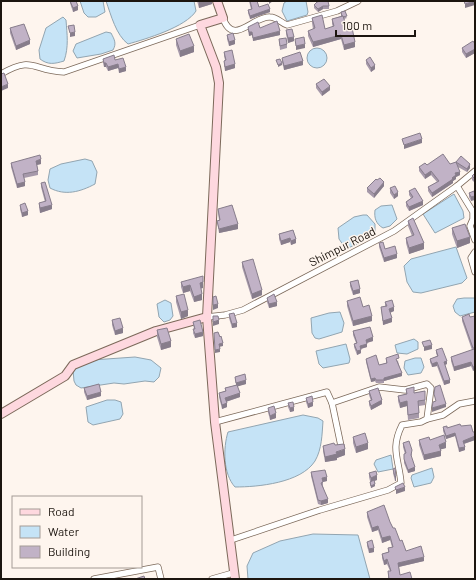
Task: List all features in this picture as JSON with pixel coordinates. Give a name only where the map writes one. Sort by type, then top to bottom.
[{"type":"street","points":[[217,1],[226,25],[233,30],[239,30],[263,18],[270,17],[287,25],[337,11],[358,1]]},
{"type":"street","points":[[1,74],[15,66],[25,64],[32,64],[53,72],[64,72],[200,24],[223,18]]},
{"type":"street","points":[[200,24],[216,67],[219,83],[207,317],[215,422],[234,576],[212,579]]},
{"type":"street","name":"Shimpur Road","points":[[207,317],[225,315],[243,310],[394,231],[457,186],[475,171]]},
{"type":"street","points":[[457,186],[473,212],[473,220],[470,226],[475,240]]},
{"type":"street","points":[[475,252],[471,258],[475,272]]},
{"type":"street","points":[[1,414],[65,376],[73,365],[156,331],[207,317]]},
{"type":"street","points":[[332,403],[379,387],[405,390],[427,384],[430,385],[431,390],[429,393],[427,419]]},
{"type":"street","points":[[215,422],[327,392],[332,403],[341,446]]},
{"type":"street","points":[[230,540],[320,510],[388,490],[401,483],[395,443],[402,425],[421,422],[443,415],[460,404],[475,401]]},
{"type":"street","points":[[94,579],[158,567],[161,579]]},
{"type":"water","points":[[80,1],[103,1],[105,12],[96,17],[88,17],[84,13]]},
{"type":"water","points":[[106,1],[194,1],[196,11],[184,22],[165,32],[128,44],[117,30]]},
{"type":"water","points":[[287,1],[306,1],[308,12],[307,15],[287,21],[282,11],[284,3]]},
{"type":"water","points":[[63,17],[66,20],[67,40],[67,51],[64,61],[48,63],[40,59],[39,50],[46,28]]},
{"type":"water","points":[[106,32],[111,33],[114,39],[115,45],[113,50],[101,54],[77,58],[73,51],[76,44]]},
{"type":"water","points":[[317,48],[324,51],[327,58],[324,65],[317,68],[310,65],[307,58],[310,51]]},
{"type":"water","points":[[85,159],[92,161],[97,172],[95,184],[72,192],[61,192],[50,188],[48,180],[50,169],[61,164]]},
{"type":"water","points":[[454,194],[463,211],[464,218],[435,233],[423,214]]},
{"type":"water","points":[[392,205],[397,219],[390,226],[383,228],[376,220],[375,210],[381,206]]},
{"type":"water","points":[[367,215],[375,224],[375,233],[346,249],[339,239],[338,228],[354,217]]},
{"type":"water","points":[[456,247],[467,278],[462,283],[421,293],[413,292],[407,282],[404,266],[411,259]]},
{"type":"water","points":[[475,298],[475,312],[460,316],[455,312],[453,306],[457,299]]},
{"type":"water","points":[[165,300],[171,303],[173,316],[170,320],[164,322],[159,317],[157,304]]},
{"type":"water","points":[[340,312],[344,323],[342,332],[319,339],[315,338],[312,333],[311,318],[329,313]]},
{"type":"water","points":[[414,339],[418,342],[418,349],[407,354],[397,353],[395,345]]},
{"type":"water","points":[[346,344],[350,359],[349,363],[323,368],[319,364],[316,351]]},
{"type":"water","points":[[135,357],[151,360],[161,368],[159,377],[154,382],[145,381],[124,384],[114,383],[81,388],[76,385],[74,381],[73,370],[92,360]]},
{"type":"water","points":[[421,358],[424,367],[421,373],[408,375],[404,368],[405,361]]},
{"type":"water","points":[[107,400],[121,402],[123,414],[120,419],[93,425],[88,422],[86,407]]},
{"type":"water","points":[[303,415],[318,418],[323,421],[319,452],[315,461],[300,474],[290,479],[267,485],[235,487],[228,475],[225,461],[225,446],[228,432]]},
{"type":"water","points":[[391,455],[393,469],[378,472],[374,464],[376,460]]},
{"type":"water","points":[[432,468],[434,477],[431,483],[414,487],[411,478],[412,475]]},
{"type":"water","points":[[313,534],[358,535],[370,579],[248,579],[247,566],[253,553],[280,541]]},
{"type":"building","points":[[70,1],[76,1],[78,6],[73,8]]},
{"type":"building","points":[[250,1],[257,1],[259,7],[268,4],[270,9],[250,16],[248,10],[252,9]]},
{"type":"building","points":[[320,1],[328,1],[329,6],[323,6],[318,9],[314,5]]},
{"type":"building","points":[[464,1],[475,1],[465,4]]},
{"type":"building","points":[[345,11],[347,16],[343,17],[341,12]]},
{"type":"building","points":[[322,15],[325,29],[334,26],[332,19],[343,16],[346,25],[351,23],[355,42],[344,45],[341,35],[313,42],[308,31],[315,28],[312,18]]},
{"type":"building","points":[[277,21],[280,31],[253,38],[252,32],[249,32],[248,27],[258,22],[260,28]]},
{"type":"building","points":[[24,24],[30,40],[16,46],[10,28]]},
{"type":"building","points":[[74,25],[75,32],[70,33],[68,26]]},
{"type":"building","points":[[292,29],[294,37],[288,38],[286,30]]},
{"type":"building","points":[[233,33],[235,40],[229,42],[227,35]]},
{"type":"building","points":[[189,34],[194,46],[180,51],[176,39]]},
{"type":"building","points":[[304,37],[305,44],[296,46],[295,39]]},
{"type":"building","points":[[286,38],[287,44],[280,46],[279,39]]},
{"type":"building","points":[[473,41],[475,44],[475,49],[466,54],[462,48]]},
{"type":"building","points":[[232,50],[235,64],[225,67],[224,61],[226,60],[224,52]]},
{"type":"building","points":[[300,52],[303,61],[284,66],[282,58]]},
{"type":"building","points":[[114,55],[115,60],[123,58],[126,67],[119,69],[118,64],[108,67],[106,63],[104,63],[103,59]]},
{"type":"building","points":[[370,57],[375,65],[371,68],[366,60]]},
{"type":"building","points":[[280,59],[282,63],[278,65],[276,60]]},
{"type":"building","points":[[4,73],[8,84],[1,87],[1,74]]},
{"type":"building","points":[[324,79],[330,86],[322,92],[316,84]]},
{"type":"building","points":[[420,133],[422,139],[404,145],[402,139]]},
{"type":"building","points":[[443,154],[450,164],[456,162],[460,172],[455,173],[456,175],[452,178],[453,179],[432,193],[428,187],[439,181],[431,171],[425,175],[419,167],[425,163],[427,165]]},
{"type":"building","points":[[40,155],[41,159],[36,161],[38,171],[23,174],[25,182],[17,184],[11,163]]},
{"type":"building","points":[[461,156],[470,164],[467,169],[456,162]]},
{"type":"building","points":[[380,178],[384,182],[374,194],[367,188],[376,179],[377,180]]},
{"type":"building","points":[[45,182],[52,205],[40,208],[39,203],[46,201],[41,183]]},
{"type":"building","points":[[395,186],[398,192],[394,195],[390,188]]},
{"type":"building","points":[[415,188],[423,201],[409,207],[406,202],[413,197],[409,191]]},
{"type":"building","points":[[474,191],[475,196],[471,197],[469,193]]},
{"type":"building","points":[[25,203],[28,211],[22,213],[20,205]]},
{"type":"building","points":[[232,205],[238,224],[219,229],[217,221],[220,220],[218,209]]},
{"type":"building","points":[[413,218],[424,243],[409,248],[406,238],[414,235],[408,221]]},
{"type":"building","points":[[465,224],[470,237],[457,241],[452,228]]},
{"type":"building","points":[[293,230],[296,239],[291,241],[290,238],[281,241],[279,234]]},
{"type":"building","points":[[383,242],[385,249],[395,246],[397,254],[384,258],[379,243]]},
{"type":"building","points":[[253,259],[262,290],[252,294],[242,262]]},
{"type":"building","points":[[203,276],[203,282],[200,283],[202,294],[194,297],[190,285],[183,287],[181,282]]},
{"type":"building","points":[[358,280],[360,289],[353,291],[350,282]]},
{"type":"building","points":[[184,294],[188,310],[181,312],[176,296]]},
{"type":"building","points":[[274,294],[277,302],[269,304],[267,298]]},
{"type":"building","points":[[216,296],[218,304],[213,305],[213,297]]},
{"type":"building","points":[[360,297],[363,307],[369,305],[372,316],[353,321],[347,301]]},
{"type":"building","points":[[392,300],[394,307],[389,309],[392,318],[383,321],[381,307],[387,306],[385,302]]},
{"type":"building","points":[[234,313],[237,323],[232,324],[229,314]]},
{"type":"building","points":[[469,314],[470,317],[475,316],[475,348],[473,348],[462,317]]},
{"type":"building","points":[[213,316],[218,316],[219,320],[213,322]]},
{"type":"building","points":[[120,318],[123,328],[115,331],[112,320]]},
{"type":"building","points":[[200,320],[203,332],[195,334],[193,322]]},
{"type":"building","points":[[370,327],[373,337],[366,340],[367,344],[360,346],[361,350],[357,351],[354,344],[357,343],[353,331]]},
{"type":"building","points":[[167,328],[171,341],[161,344],[157,330]]},
{"type":"building","points":[[218,332],[223,343],[219,344],[220,349],[215,350],[214,333]]},
{"type":"building","points":[[430,340],[432,345],[424,347],[422,342]]},
{"type":"building","points":[[442,348],[447,361],[444,362],[450,380],[444,381],[437,362],[432,364],[430,359],[438,356],[436,350]]},
{"type":"building","points":[[474,349],[475,366],[473,367],[471,362],[454,367],[451,357]]},
{"type":"building","points":[[398,354],[399,358],[396,359],[402,373],[384,378],[384,380],[376,380],[375,378],[371,379],[366,359],[376,355],[379,365],[387,363],[386,358]]},
{"type":"building","points":[[245,374],[246,380],[236,383],[235,377]]},
{"type":"building","points":[[99,384],[101,392],[87,396],[84,388]]},
{"type":"building","points":[[237,385],[240,393],[225,398],[227,403],[222,405],[219,393],[226,391],[225,388]]},
{"type":"building","points":[[440,385],[446,404],[432,408],[433,402],[436,401],[434,394],[435,387]]},
{"type":"building","points":[[414,387],[414,393],[425,391],[425,400],[418,401],[419,413],[408,415],[407,401],[400,403],[398,396],[407,394],[406,389]]},
{"type":"building","points":[[378,388],[382,400],[371,406],[369,401],[372,400],[369,391]]},
{"type":"building","points":[[312,396],[313,402],[308,404],[306,398]]},
{"type":"building","points":[[293,402],[294,407],[290,408],[288,403]]},
{"type":"building","points":[[274,406],[276,413],[270,416],[268,408]]},
{"type":"building","points":[[460,424],[461,426],[471,425],[473,432],[475,432],[475,436],[463,441],[465,447],[459,448],[455,433],[446,436],[443,427],[447,426],[447,428]]},
{"type":"building","points":[[365,433],[368,443],[356,447],[353,437]]},
{"type":"building","points":[[444,435],[446,442],[439,445],[441,451],[424,455],[419,440],[429,437],[430,440]]},
{"type":"building","points":[[409,441],[415,467],[408,470],[404,459],[404,454],[406,453],[403,443]]},
{"type":"building","points":[[334,443],[335,445],[344,444],[345,449],[336,452],[337,454],[325,457],[323,446]]},
{"type":"building","points":[[395,468],[396,476],[395,477],[393,469]]},
{"type":"building","points":[[325,470],[327,477],[322,478],[323,482],[321,483],[328,499],[321,501],[318,500],[311,472]]},
{"type":"building","points":[[376,471],[377,475],[371,478],[369,473]]},
{"type":"building","points":[[374,480],[375,484],[371,486],[370,482]]},
{"type":"building","points":[[403,483],[405,487],[396,490],[395,487]]},
{"type":"building","points":[[384,505],[390,522],[393,528],[395,528],[400,541],[402,540],[406,551],[421,546],[424,557],[398,563],[400,575],[410,572],[412,579],[389,579],[388,571],[391,571],[387,559],[384,561],[382,554],[389,552],[388,548],[393,547],[390,536],[382,538],[378,526],[372,528],[367,512]]},
{"type":"building","points":[[372,540],[374,548],[369,549],[367,542]]},
{"type":"building","points":[[144,576],[145,579],[135,579]]}]
